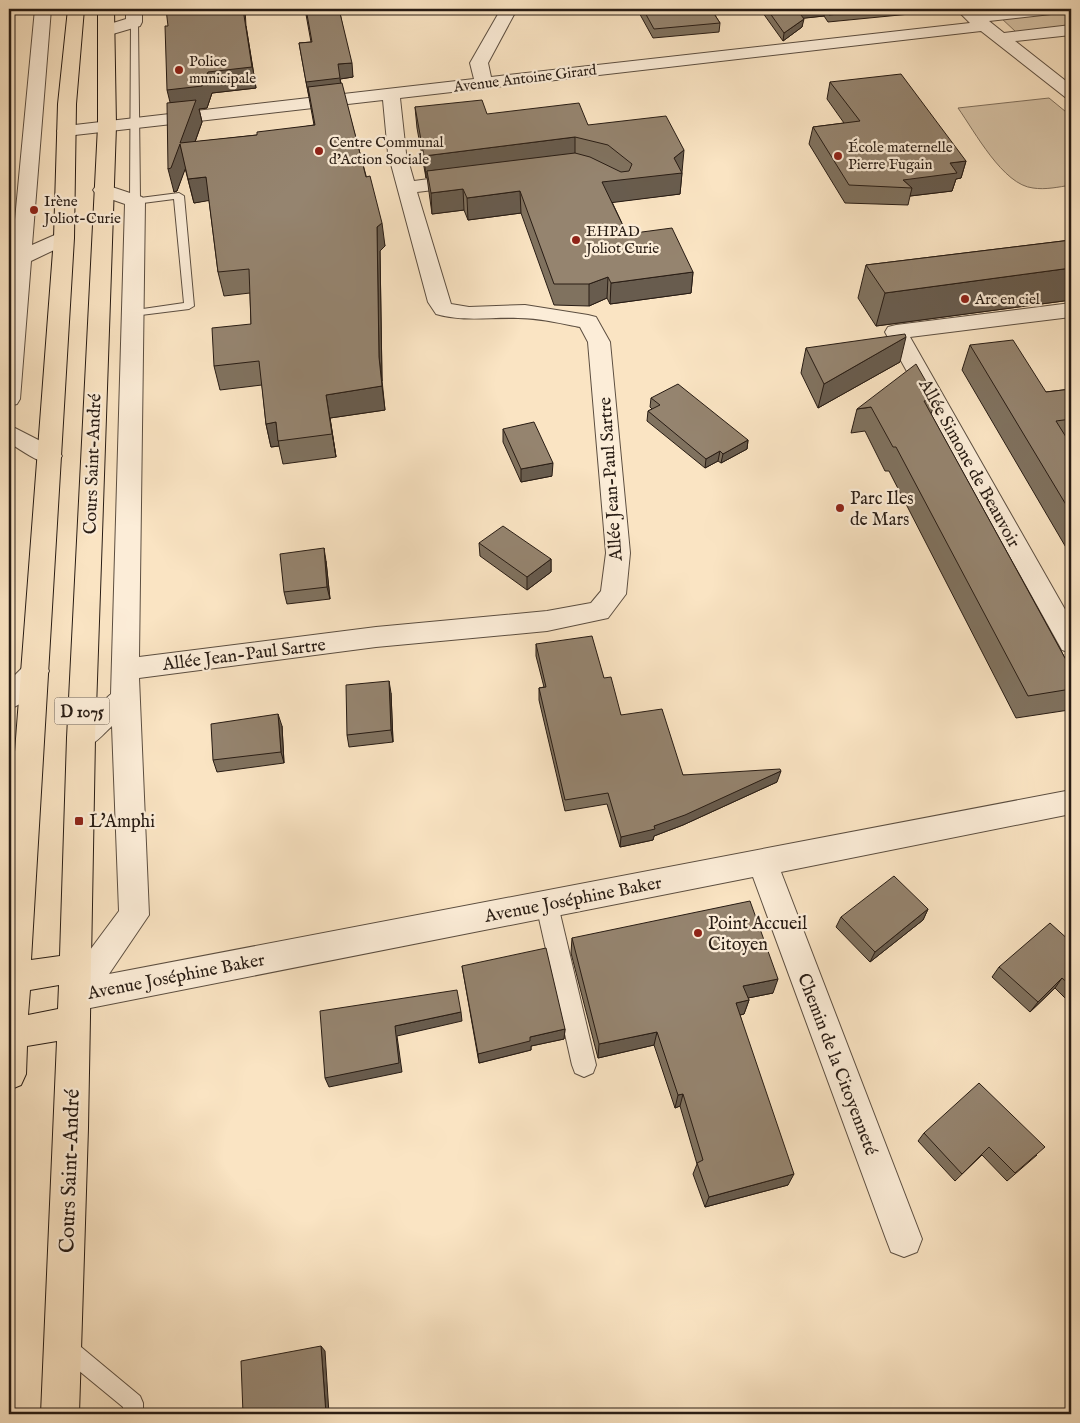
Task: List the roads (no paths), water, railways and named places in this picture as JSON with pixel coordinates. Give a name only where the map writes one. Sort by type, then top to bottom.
[{"type":"main road","name":"D 1075","points":[[9,1074],[20,875],[36,672],[64,238],[67,97],[76,9]]},
{"type":"main road","name":"Cours Saint-André","points":[[60,1414],[81,738],[103,190],[120,124],[106,20]]},
{"type":"main road","points":[[15,977],[74,995]]},
{"type":"main road","points":[[10,1034],[74,995]]},
{"type":"street","points":[[9,399],[43,9]]},
{"type":"street","points":[[484,82],[479,63],[509,9]]},
{"type":"street","name":"Avenue Antoine Girard","points":[[66,131],[390,94],[1051,9]]},
{"type":"street","name":"Cours Saint-André","points":[[106,20],[134,15]]},
{"type":"street","points":[[974,18],[1071,93]]},
{"type":"street","points":[[1001,38],[1071,30]]},
{"type":"street","points":[[40,45],[74,40]]},
{"type":"street","points":[[390,94],[393,103],[397,153],[406,188],[480,178]]},
{"type":"street","name":"Allée Jean-Paul Sartre","points":[[126,683],[376,637],[548,621],[599,611],[613,594],[618,553],[608,423],[599,342],[588,322],[546,313],[516,311],[454,313],[443,309],[439,302],[406,188]]},
{"type":"street","points":[[103,190],[135,201]]},
{"type":"street","name":"Cours Saint-André","points":[[74,995],[134,915],[126,683],[135,201]]},
{"type":"street","points":[[21,258],[64,238]]},
{"type":"street","name":"Allée Simone de Beauvoir","points":[[1071,310],[896,332],[1071,643]]},
{"type":"street","points":[[9,433],[50,456]]},
{"type":"street","points":[[9,698],[36,672]]},
{"type":"street","points":[[81,738],[126,683]]},
{"type":"street","name":"Avenue Joséphine Baker","points":[[74,995],[547,905],[762,861],[1071,802]]},
{"type":"street","name":"Chemin de la Citoyenneté","points":[[762,861],[904,1239]]},
{"type":"street","points":[[547,905],[584,1065]]},
{"type":"lane","name":"Cours Saint-André","points":[[134,15],[120,124],[135,201]]},
{"type":"lane","points":[[133,313],[189,306],[179,196],[135,201]]},
{"type":"lane","points":[[63,1346],[133,1403],[133,1414]]},
{"type":"place","name":"Police municipale","points":[[179,70]]},
{"type":"place","name":"Centre Communal d'Action Sociale","points":[[319,151]]},
{"type":"place","name":"École maternelle Pierre Fugain","points":[[838,156]]},
{"type":"place","name":"Irène Joliot-Curie","points":[[34,210]]},
{"type":"place","name":"EHPAD Joliot Curie","points":[[576,240]]},
{"type":"place","name":"Arc en ciel","points":[[965,299]]},
{"type":"place","name":"Parc Iles de Mars","points":[[840,508]]},
{"type":"place","name":"L'Amphi","points":[[79,821]]},
{"type":"place","name":"Point Accueil Citoyen","points":[[698,933]]}]
